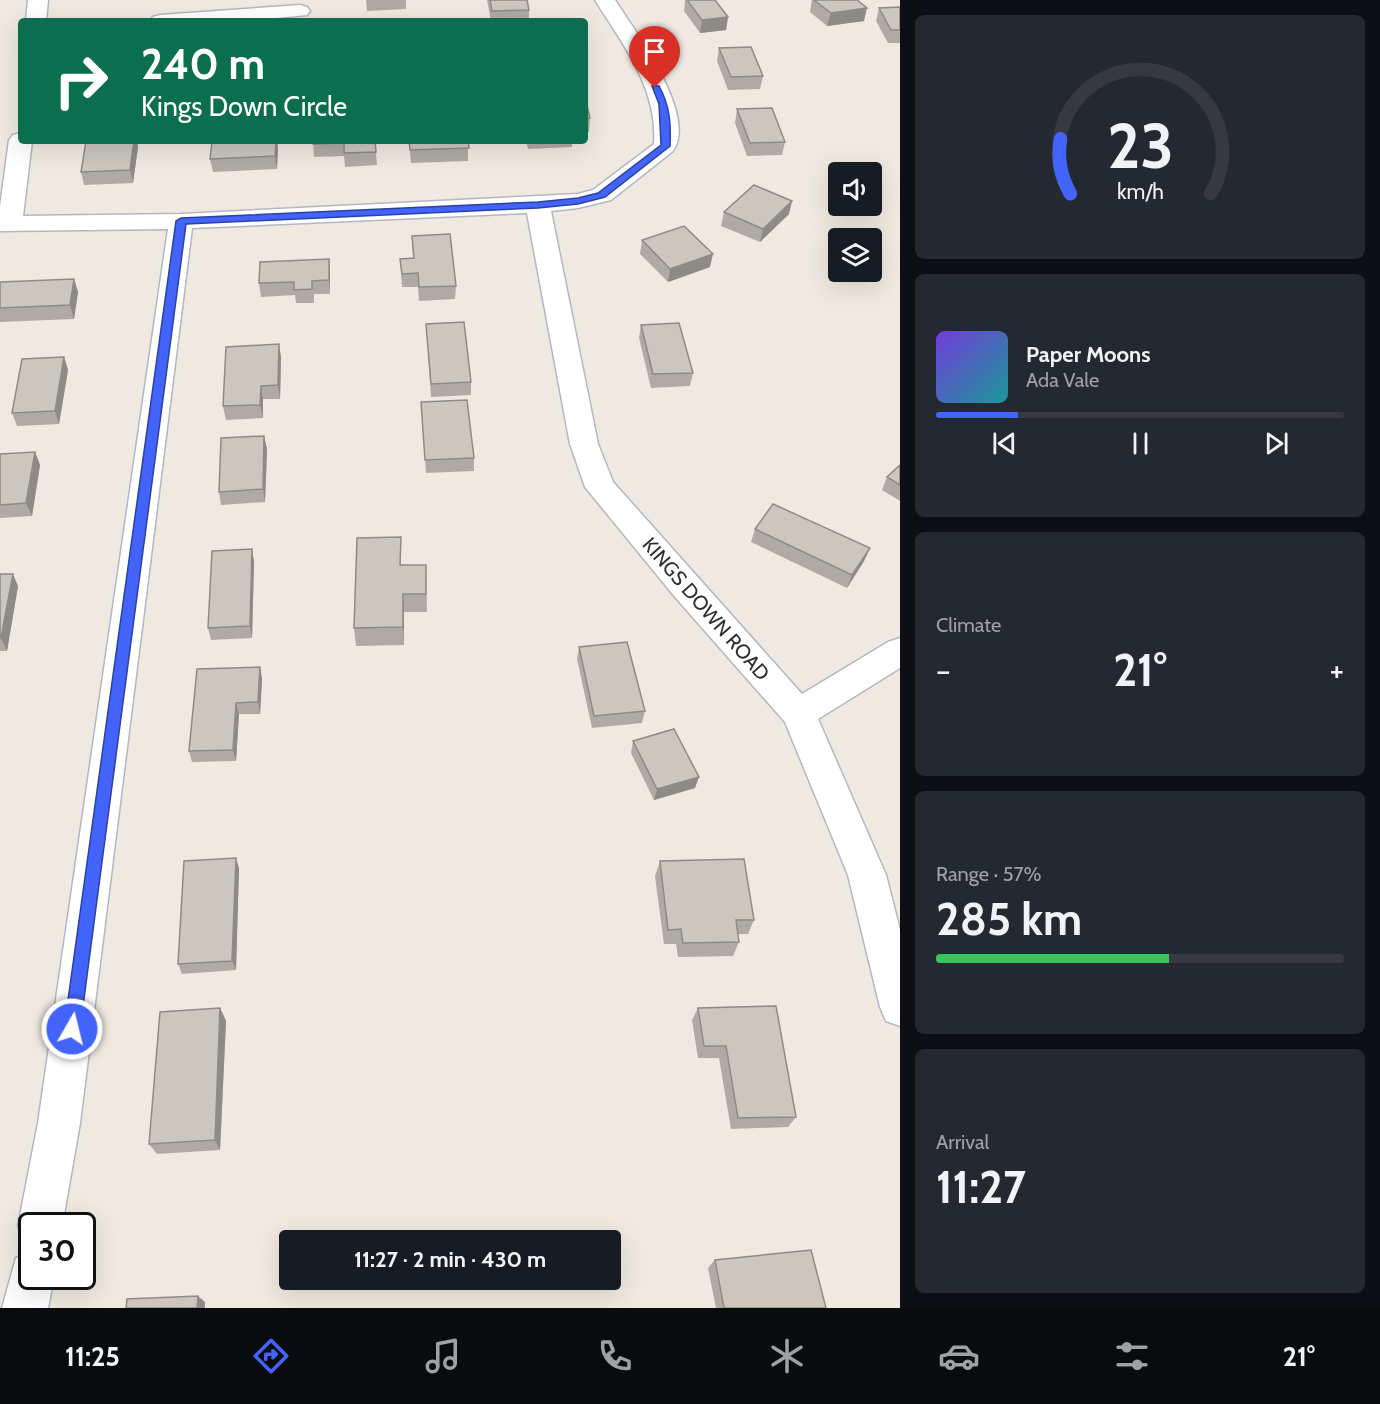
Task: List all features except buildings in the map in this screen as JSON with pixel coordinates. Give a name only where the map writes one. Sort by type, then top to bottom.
[{"type":"street","points":[[36,18],[38,0]]},
{"type":"street","points":[[20,144],[5,224],[181,221],[538,205],[578,201],[602,195],[665,146],[666,128],[663,104],[640,57],[605,0]]},
{"type":"street","points":[[202,18],[300,11]]},
{"type":"street","name":"KINGS DOWN ROAD","points":[[538,205],[584,444],[600,487],[686,588],[799,714],[867,874],[900,1007]]},
{"type":"street","points":[[42,1212],[62,1100],[181,221]]},
{"type":"street","points":[[799,714],[900,651]]},
{"type":"street","points":[[25,1308],[29,1290]]},
{"type":"route","points":[[72,1029],[181,221],[538,205],[578,201],[602,195],[636,171],[665,146],[666,128],[663,104],[655,88]]}]
